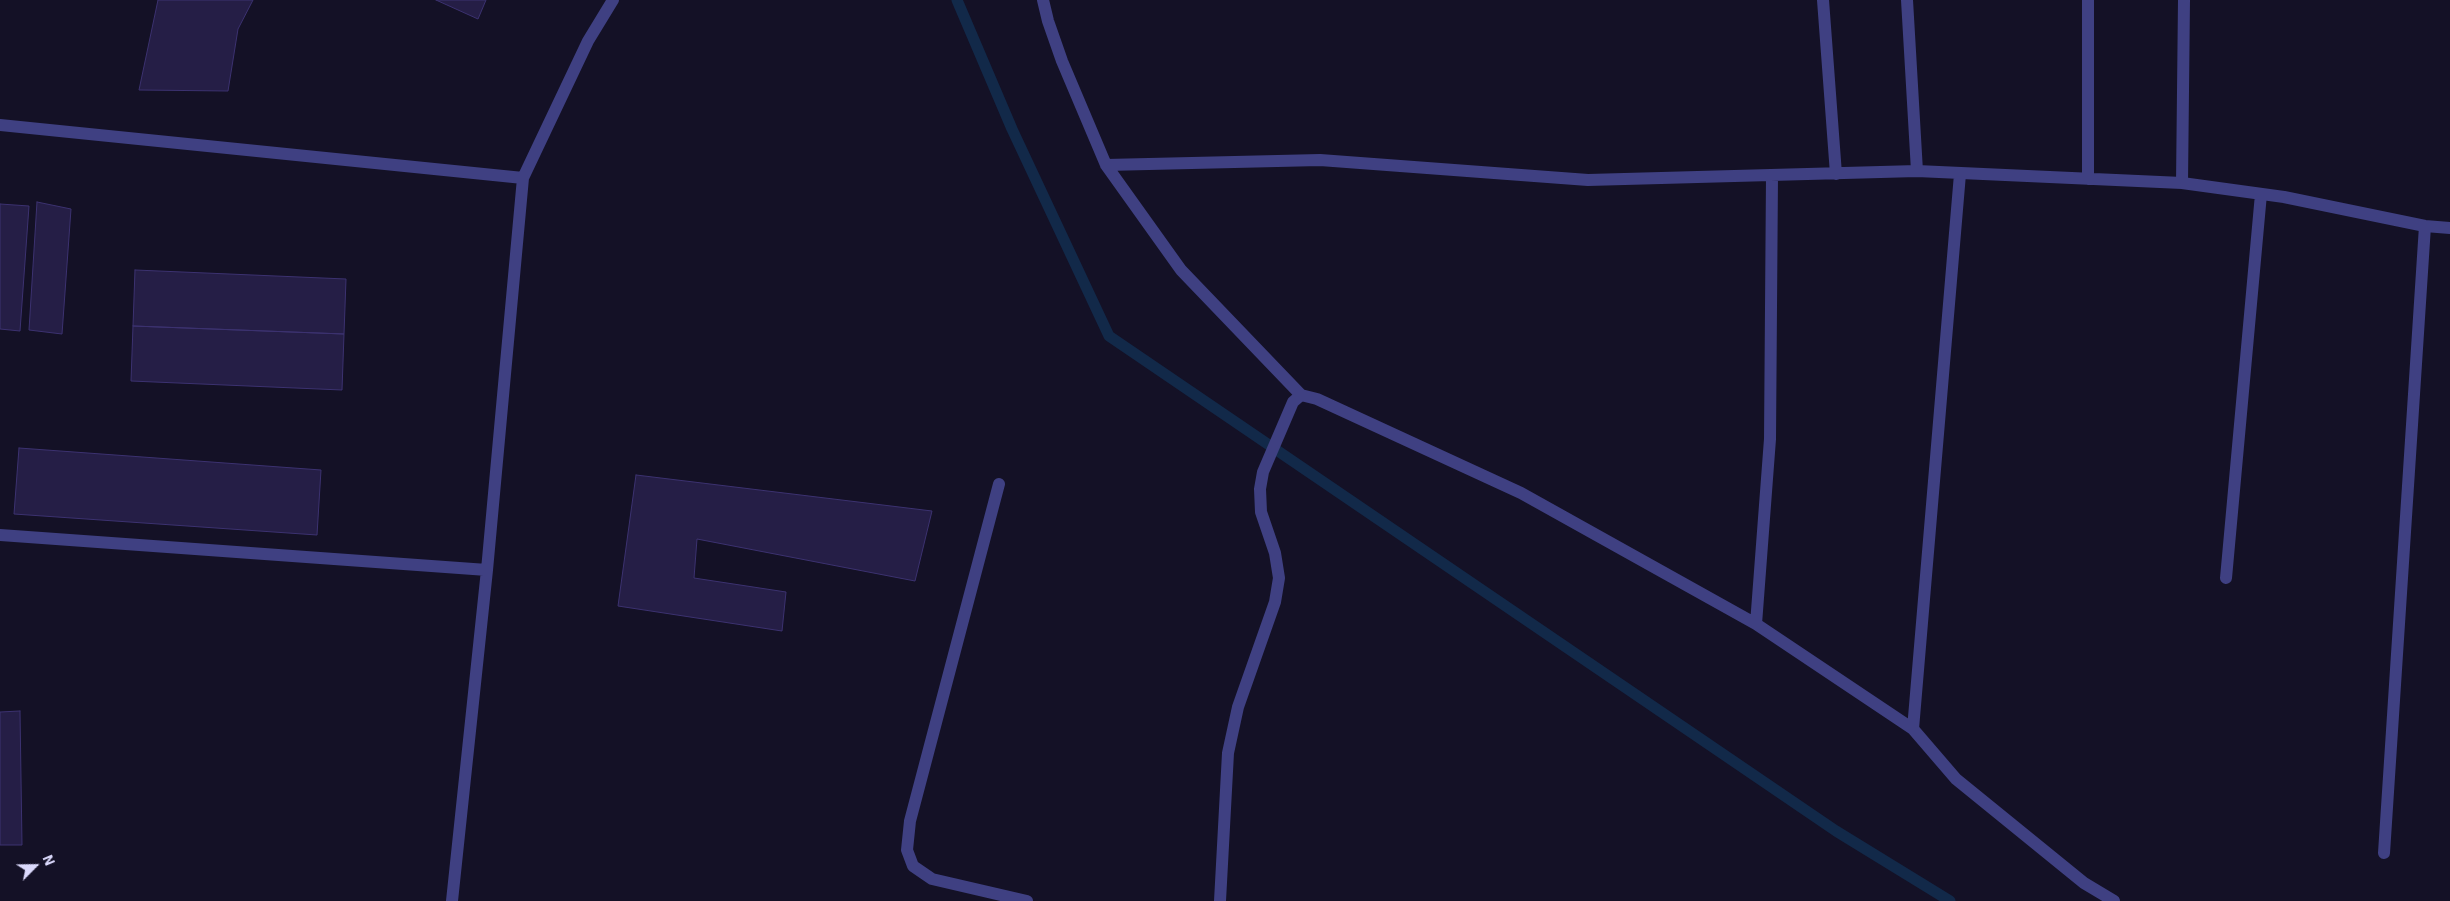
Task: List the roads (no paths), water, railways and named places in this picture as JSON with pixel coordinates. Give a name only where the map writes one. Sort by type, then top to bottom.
[{"type":"street","points":[[452,901],[487,570],[523,178],[588,41],[613,0]]},
{"type":"street","points":[[1043,0],[1062,61],[1106,166],[1181,270],[1301,395],[1317,399],[1521,493],[1756,624],[1913,729],[1956,779],[2084,883],[2114,901]]},
{"type":"street","points":[[1823,0],[1836,174]]},
{"type":"street","points":[[1907,0],[1918,171]]},
{"type":"street","points":[[2088,0],[2088,179]]},
{"type":"street","points":[[2182,183],[2184,0]]},
{"type":"street","points":[[0,125],[523,178]]},
{"type":"street","points":[[1106,166],[1320,160],[1588,180],[1918,171],[2182,183],[2261,194],[2425,226],[2450,228]]},
{"type":"street","points":[[1913,729],[1960,174]]},
{"type":"street","points":[[1756,624],[1770,439],[1772,176]]},
{"type":"street","points":[[2226,578],[2261,194]]},
{"type":"street","points":[[2384,853],[2425,226]]},
{"type":"street","points":[[1220,901],[1228,753],[1238,708],[1275,602],[1279,578],[1275,553],[1261,512],[1260,489],[1263,472],[1288,418],[1293,402],[1301,395]]},
{"type":"street","points":[[999,484],[910,821],[906,850],[913,866],[932,879],[1028,901]]},
{"type":"street","points":[[0,535],[487,570]]},
{"type":"waterway","points":[[957,0],[1012,129],[1109,336],[1836,831],[1950,901]]}]
